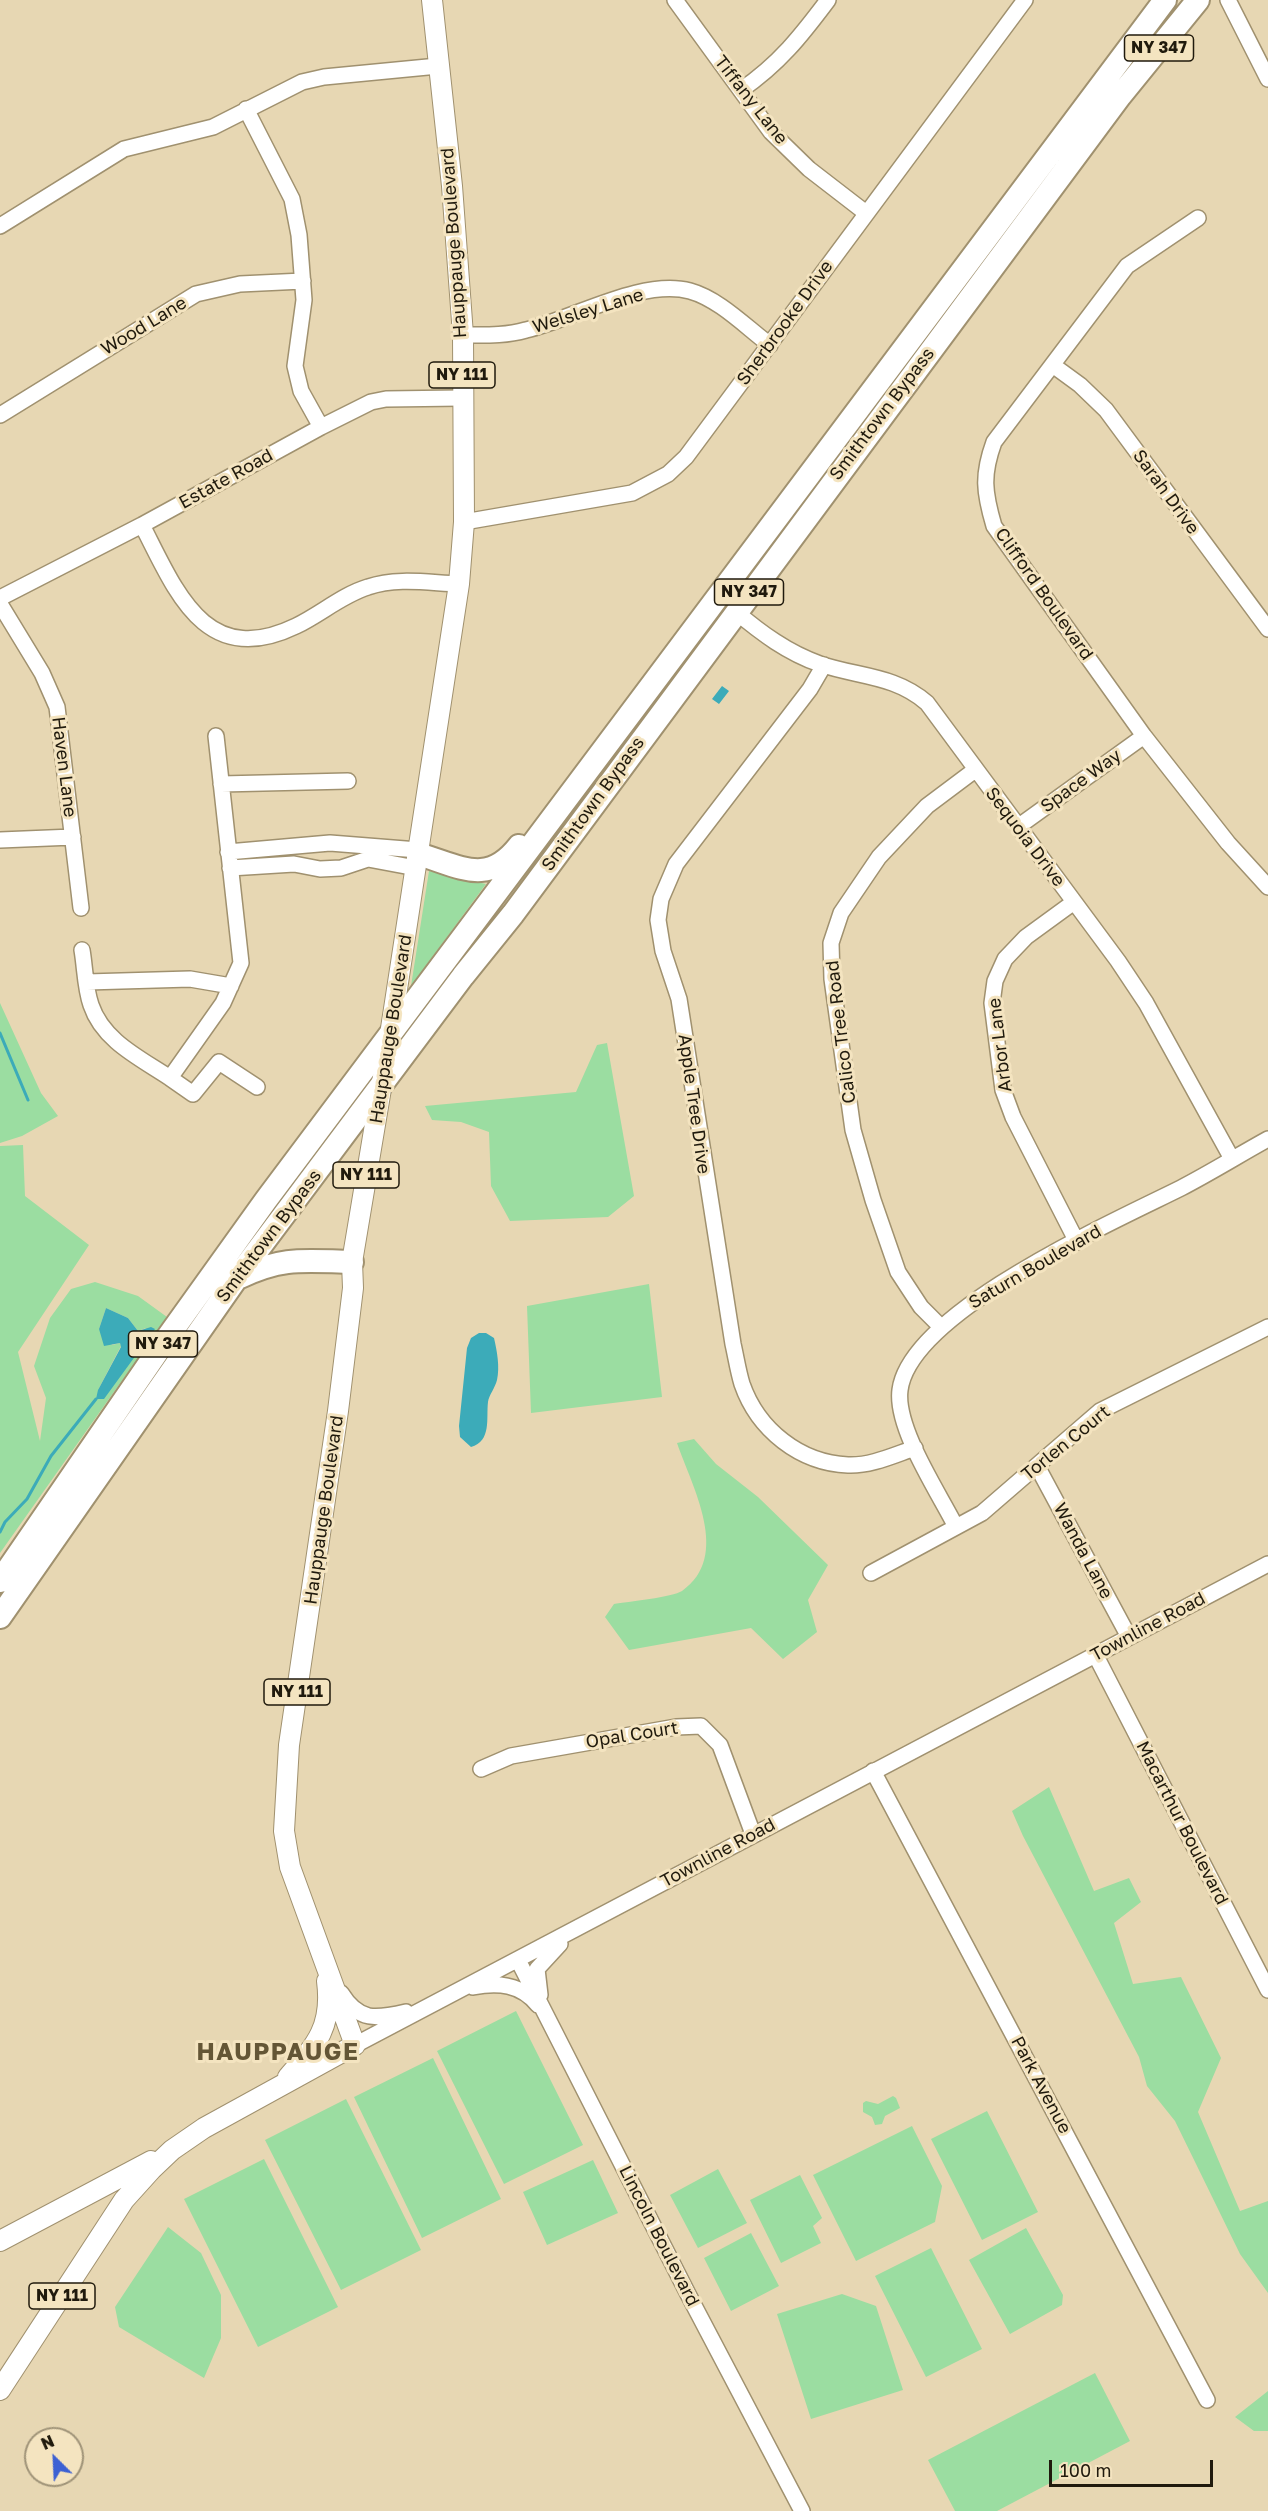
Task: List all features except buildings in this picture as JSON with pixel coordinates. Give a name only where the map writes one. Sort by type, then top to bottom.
[{"type":"highway","name":"Smithtown Bypass","points":[[0,1581],[197,1296],[1165,0]]},
{"type":"highway","name":"Smithtown Bypass","points":[[0,1617],[236,1279],[1120,96],[1198,0]]},
{"type":"highway","points":[[417,857],[467,869],[488,871],[502,865],[560,798],[573,794]]},
{"type":"highway","points":[[236,1279],[264,1265],[283,1260],[352,1262]]},
{"type":"main road","name":"Hauppauge Boulevard","points":[[355,2045],[290,1867],[284,1832],[289,1745],[338,1411],[353,1288],[352,1262],[390,1035],[459,584],[464,522],[461,398],[463,335],[455,221],[432,0]]},
{"type":"main road","name":"NY 111","points":[[278,2088],[313,2050],[320,2037],[327,2005],[325,1964]]},
{"type":"main road","name":"Townline Road","points":[[0,2241],[172,2150],[212,2123],[355,2045]]},
{"type":"main road","name":"Townline Road","points":[[128,2194],[172,2150]]},
{"type":"main road","points":[[106,2185],[128,2194]]},
{"type":"main road","name":"NY 111","points":[[0,2390],[128,2194]]},
{"type":"street","name":"Tiffany Lane","points":[[675,0],[771,132],[809,169],[866,213]]},
{"type":"street","points":[[741,90],[769,71],[788,51],[828,0]]},
{"type":"street","name":"Sherbrooke Drive","points":[[464,522],[632,493],[668,474],[686,456],[770,345],[1025,0]]},
{"type":"street","points":[[1228,0],[1266,70]]},
{"type":"street","points":[[0,226],[124,149],[213,127],[286,88],[324,76],[438,66]]},
{"type":"street","points":[[246,109],[292,199],[299,235],[303,281],[302,326],[295,366],[301,391],[321,426]]},
{"type":"street","name":"Clifford Boulevard","points":[[1198,218],[1128,266],[994,442],[985,468],[985,496],[994,526],[1144,736],[1228,843],[1268,887]]},
{"type":"street","name":"Wood Lane","points":[[0,415],[196,294],[240,284],[303,281]]},
{"type":"street","name":"Welsley Lane","points":[[463,335],[502,335],[528,330],[634,295],[665,289],[691,291],[712,302],[770,345]]},
{"type":"street","name":"Sarah Drive","points":[[1054,366],[1080,385],[1106,410],[1268,629]]},
{"type":"street","name":"Estate Road","points":[[0,598],[142,525],[321,426],[371,402],[386,399],[461,398]]},
{"type":"street","points":[[142,525],[182,600],[202,623],[220,633],[237,638],[264,636],[295,627],[341,599],[368,587],[397,581],[459,584]]},
{"type":"street","name":"Haven Lane","points":[[0,604],[42,673],[57,707],[81,908]]},
{"type":"street","name":"Sequoia Drive","points":[[735,611],[791,651],[824,665],[890,680],[913,691],[927,703],[1146,1003],[1232,1159]]},
{"type":"street","name":"Apple Tree Drive","points":[[824,665],[810,689],[676,864],[661,899],[658,920],[663,951],[679,999],[708,1196],[733,1344],[742,1384],[754,1411],[768,1430],[794,1449],[823,1461],[850,1465],[881,1460],[915,1448]]},
{"type":"street","points":[[170,1078],[223,1004],[241,963],[216,736]]},
{"type":"street","name":"Space Way","points":[[1019,826],[1144,736]]},
{"type":"street","name":"Calico Tree Road","points":[[941,1327],[921,1307],[898,1272],[870,1190],[853,1130],[832,979],[831,943],[841,913],[879,857],[927,806],[975,770]]},
{"type":"street","points":[[221,784],[348,781]]},
{"type":"street","points":[[0,840],[73,837]]},
{"type":"street","points":[[228,852],[357,844],[417,857]]},
{"type":"street","points":[[312,867],[313,845]]},
{"type":"street","points":[[230,868],[294,864],[341,868],[368,859],[417,857]]},
{"type":"street","name":"Arbor Lane","points":[[1074,903],[1026,937],[1005,959],[995,981],[992,1002],[1003,1090],[1012,1117],[1077,1242]]},
{"type":"street","points":[[82,950],[90,1004],[101,1028],[121,1046],[193,1094],[219,1062],[257,1087]]},
{"type":"street","points":[[87,982],[190,979],[231,986]]},
{"type":"street","name":"Saturn Boulevard","points":[[956,1527],[915,1448],[902,1414],[900,1390],[915,1357],[941,1327],[1008,1279],[1268,1139]]},
{"type":"street","name":"Torlen Court","points":[[871,1573],[982,1512],[1100,1411],[1268,1327]]},
{"type":"street","name":"Wanda Lane","points":[[1037,1466],[1129,1637]]},
{"type":"street","name":"Townline Road","points":[[355,2045],[1268,1564]]},
{"type":"street","name":"Macarthur Boulevard","points":[[1096,1656],[1268,1990]]},
{"type":"street","name":"Opal Court","points":[[481,1769],[511,1756],[676,1727],[701,1726],[720,1745],[753,1834]]},
{"type":"street","name":"Park Avenue","points":[[873,1771],[1207,2400]]},
{"type":"street","points":[[547,2017],[537,1983],[537,1969],[543,1959],[575,1929]]},
{"type":"street","name":"Lincoln Boulevard","points":[[518,1960],[688,2296],[802,2511]]},
{"type":"street","points":[[325,1964],[348,2005],[362,2015],[374,2017],[423,2008]]},
{"type":"street","points":[[457,1991],[484,1985],[501,1984],[513,1987],[535,2001],[547,2017]]},
{"type":"green space","points":[[429,871],[486,884],[411,986]]},
{"type":"green space","points":[[0,1003],[41,1093],[58,1116],[22,1136],[0,1143]]},
{"type":"green space","points":[[607,1043],[634,1196],[608,1217],[510,1221],[491,1186],[489,1132],[461,1122],[432,1120],[425,1106],[576,1092],[597,1045]]},
{"type":"green space","points":[[23,1145],[25,1196],[89,1245],[18,1352],[40,1441],[46,1398],[34,1366],[50,1318],[71,1289],[95,1282],[138,1296],[167,1317],[0,1553],[0,1146]],"holes":[[[106,1308],[128,1318],[138,1331],[146,1328],[98,1390],[121,1346],[120,1343],[112,1345],[99,1329]]]},
{"type":"green space","points":[[649,1284],[662,1397],[531,1413],[527,1306]]},
{"type":"green space","points":[[694,1439],[716,1464],[758,1497],[828,1565],[808,1600],[817,1632],[783,1659],[751,1628],[629,1650],[605,1617],[614,1604],[677,1593],[697,1576],[704,1559],[706,1540],[704,1520],[677,1443]]},
{"type":"green space","points":[[1049,1787],[1094,1891],[1129,1878],[1141,1902],[1114,1923],[1133,1984],[1181,1977],[1221,2058],[1198,2112],[1240,2211],[1268,2201],[1268,2293],[1240,2254],[1175,2121],[1147,2086],[1139,2057],[1012,1811]]},
{"type":"green space","points":[[516,2011],[583,2145],[504,2184],[437,2051]]},
{"type":"green space","points":[[433,2058],[501,2199],[422,2238],[354,2097]]},
{"type":"green space","points":[[893,2096],[900,2108],[885,2116],[882,2124],[875,2125],[872,2117],[863,2112],[863,2103],[866,2101],[878,2104]]},
{"type":"green space","points":[[346,2099],[421,2250],[341,2290],[265,2140]]},
{"type":"green space","points":[[987,2111],[1038,2212],[982,2240],[931,2139]]},
{"type":"green space","points":[[912,2126],[942,2186],[935,2222],[856,2261],[813,2175]]},
{"type":"green space","points":[[264,2159],[338,2307],[258,2347],[184,2199]]},
{"type":"green space","points":[[593,2160],[618,2213],[547,2245],[523,2192]]},
{"type":"green space","points":[[718,2169],[747,2223],[698,2248],[670,2195]]},
{"type":"green space","points":[[800,2175],[822,2218],[813,2226],[821,2243],[781,2263],[750,2200]]},
{"type":"green space","points":[[168,2227],[201,2253],[221,2295],[221,2338],[204,2378],[119,2327],[115,2307]]},
{"type":"green space","points":[[1026,2228],[1063,2295],[1062,2305],[1010,2334],[969,2260]]},
{"type":"green space","points":[[751,2233],[779,2286],[731,2311],[704,2258]]},
{"type":"green space","points":[[931,2248],[982,2349],[926,2377],[875,2276]]},
{"type":"green space","points":[[842,2294],[876,2306],[903,2390],[811,2419],[777,2314]]},
{"type":"green space","points":[[1095,2373],[1130,2441],[997,2511],[955,2511],[928,2460]]},
{"type":"green space","points":[[1268,2391],[1268,2431],[1254,2431],[1235,2417]]},
{"type":"water","points":[[722,686],[729,691],[719,704],[712,699]]},
{"type":"water","points":[[106,1308],[128,1318],[138,1331],[151,1327],[155,1329],[104,1399],[96,1399],[98,1390],[121,1347],[120,1343],[104,1346],[99,1329]]},
{"type":"water","points":[[479,1333],[486,1333],[494,1338],[498,1375],[488,1402],[485,1434],[478,1444],[471,1447],[460,1437],[459,1426],[467,1348],[471,1338]]},
{"type":"waterway","points":[[0,1033],[28,1100]]},
{"type":"waterway","points":[[0,1532],[5,1522],[27,1499],[51,1456],[96,1399]]},
{"type":"district","name":"HAUPPAUGE","points":[[278,2052]]}]
